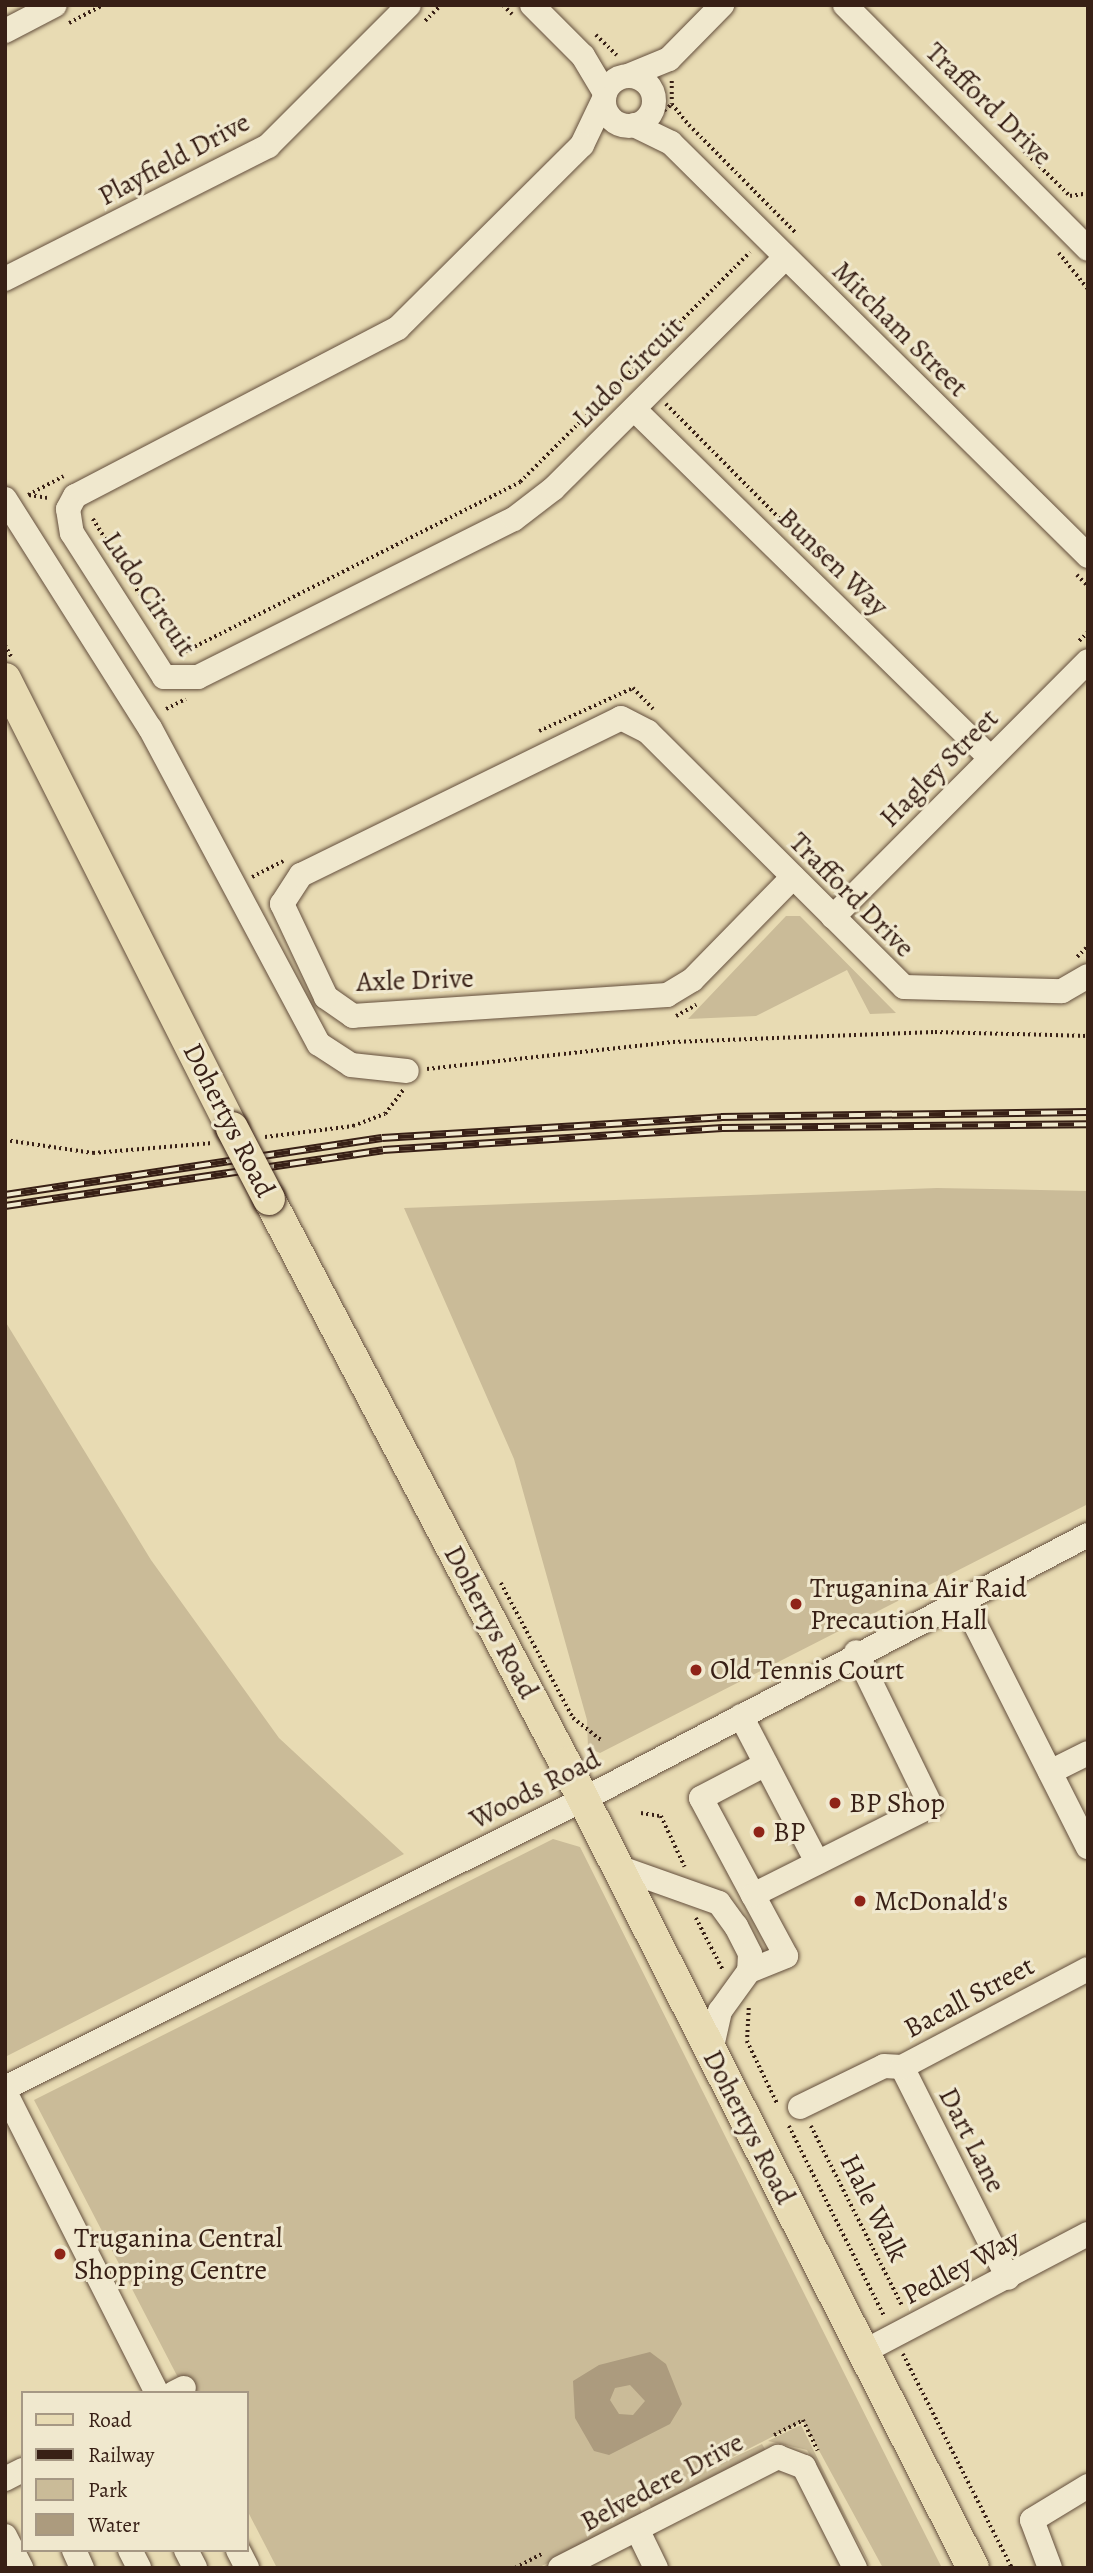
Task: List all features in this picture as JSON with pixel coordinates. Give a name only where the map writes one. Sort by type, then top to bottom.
[{"type":"main road","name":"Dohertys Road","points":[[5,679],[232,1128],[584,1800],[972,2568]]},
{"type":"street","points":[[5,30],[55,5]]},
{"type":"street","name":"Playfield Drive","points":[[5,279],[268,146],[410,5]]},
{"type":"street","points":[[582,145],[646,119],[654,99],[675,65],[722,5]]},
{"type":"street","name":"Trafford Drive","points":[[853,8],[1085,239]]},
{"type":"street","points":[[527,15],[583,56],[627,76],[643,79],[654,99]]},
{"type":"street","points":[[583,56],[604,96],[610,118],[631,125]]},
{"type":"street","points":[[77,502],[83,487],[398,328],[582,145],[604,96],[627,76],[675,65]]},
{"type":"street","name":"Mitcham Street","points":[[654,99],[671,143],[779,263],[1078,561]]},
{"type":"street","name":"Mitcham Street","points":[[631,125],[671,143]]},
{"type":"street","name":"Ludo Circuit","points":[[77,502],[72,533],[156,667],[175,682],[191,680],[514,519],[634,409],[779,263]]},
{"type":"street","name":"Bunsen Way","points":[[634,409],[990,758]]},
{"type":"street","points":[[13,498],[150,728],[319,1044],[351,1065],[407,1071]]},
{"type":"street","name":"Hagley Street","points":[[833,917],[1088,661]]},
{"type":"street","name":"Trafford Drive","points":[[621,718],[648,732],[833,917],[911,989],[1062,991],[1080,969]]},
{"type":"street","name":"Axle Drive","points":[[621,718],[293,881],[283,897],[284,914],[333,1006],[353,1016],[667,995],[692,980],[793,877]]},
{"type":"street","name":"Woods Road","points":[[5,2090],[584,1800],[856,1652],[1088,1535]]},
{"type":"street","points":[[962,1598],[1088,1847]]},
{"type":"street","points":[[753,1895],[932,1805],[856,1652]]},
{"type":"street","points":[[741,1716],[817,1862]]},
{"type":"street","points":[[1050,1772],[1088,1753]]},
{"type":"street","points":[[711,2051],[720,2011],[749,1971],[786,1956],[701,1798],[766,1764]]},
{"type":"street","points":[[618,1867],[719,1903],[750,1954],[749,1971]]},
{"type":"street","name":"Bacall Street","points":[[800,2107],[884,2066],[902,2067],[1088,1969]]},
{"type":"street","name":"Dart Lane","points":[[902,2067],[1008,2278]]},
{"type":"street","points":[[5,2090],[156,2391]]},
{"type":"street","name":"Pedley Way","points":[[863,2352],[1088,2234]]},
{"type":"street","name":"Belvedere Drive","points":[[560,2568],[778,2457],[804,2467],[855,2568]]},
{"type":"street","points":[[5,2479],[21,2471]]},
{"type":"street","points":[[1049,2568],[1032,2520],[1088,2486]]},
{"type":"street","points":[[637,2529],[656,2568]]},
{"type":"street","points":[[5,2536],[21,2568]]},
{"type":"street","points":[[75,2552],[82,2568]]},
{"type":"street","points":[[131,2552],[139,2568]]},
{"type":"street","points":[[187,2552],[195,2568]]},
{"type":"street","points":[[239,2552],[247,2568]]},
{"type":"path","points":[[503,5],[527,15]]},
{"type":"path","points":[[675,65],[672,104],[805,243]]},
{"type":"path","points":[[745,239],[754,248],[779,263]]},
{"type":"path","points":[[177,655],[520,482],[754,248]]},
{"type":"path","points":[[13,498],[77,469]]},
{"type":"path","points":[[13,498],[77,502],[148,608]]},
{"type":"path","points":[[1078,561],[1088,586]]},
{"type":"path","points":[[170,643],[191,680]]},
{"type":"path","points":[[528,737],[633,688],[661,716]]},
{"type":"path","points":[[256,875],[295,855]]},
{"type":"path","points":[[1080,969],[1088,946]]},
{"type":"path","points":[[407,1071],[673,1042],[935,1032],[1088,1037]]},
{"type":"path","points":[[508,1593],[573,1718],[602,1741]]},
{"type":"path","points":[[747,2041],[904,2332],[1012,2568]]},
{"type":"path","name":"Hale Walk","points":[[800,2107],[904,2332]]},
{"type":"path","points":[[764,2440],[803,2420],[809,2432]]},
{"type":"green space","points":[[786,916],[800,916],[896,1013],[870,1014],[847,970],[756,1016],[688,1019]]},
{"type":"green space","points":[[937,1188],[1088,1191],[1088,1504],[600,1753],[588,1748],[587,1720],[514,1459],[404,1208]]},
{"type":"green space","points":[[5,1321],[151,1560],[279,1738],[404,1854],[5,2057]]},
{"type":"green space","points":[[553,1839],[580,1847],[942,2568],[883,2568],[803,2421],[703,2472],[762,2444],[766,2451],[652,2509],[647,2500],[639,2504],[642,2514],[538,2568],[277,2568],[248,2512],[248,2391],[185,2391],[34,2100]]},
{"type":"green space","points":[[801,2425],[872,2568],[807,2450],[768,2441]]},
{"type":"water","points":[[650,2352],[666,2364],[682,2404],[670,2424],[609,2455],[594,2451],[575,2418],[573,2381],[599,2365]],"holes":[[[630,2385],[645,2401],[633,2415],[619,2414],[610,2400],[615,2388]]]},
{"type":"railway","points":[[5,1195],[382,1138],[721,1117],[1088,1112]]},
{"type":"railway","points":[[5,1206],[383,1150],[722,1128],[1088,1124]]},
{"type":"place","name":"Truganina Air Raid Precaution Hall","points":[[796,1604]]},
{"type":"place","name":"Old Tennis Court","points":[[696,1670]]},
{"type":"place","name":"BP Shop","points":[[835,1803]]},
{"type":"place","name":"BP","points":[[759,1832]]},
{"type":"place","name":"McDonald's","points":[[860,1901]]},
{"type":"place","name":"Truganina Central Shopping Centre","points":[[60,2254]]}]
